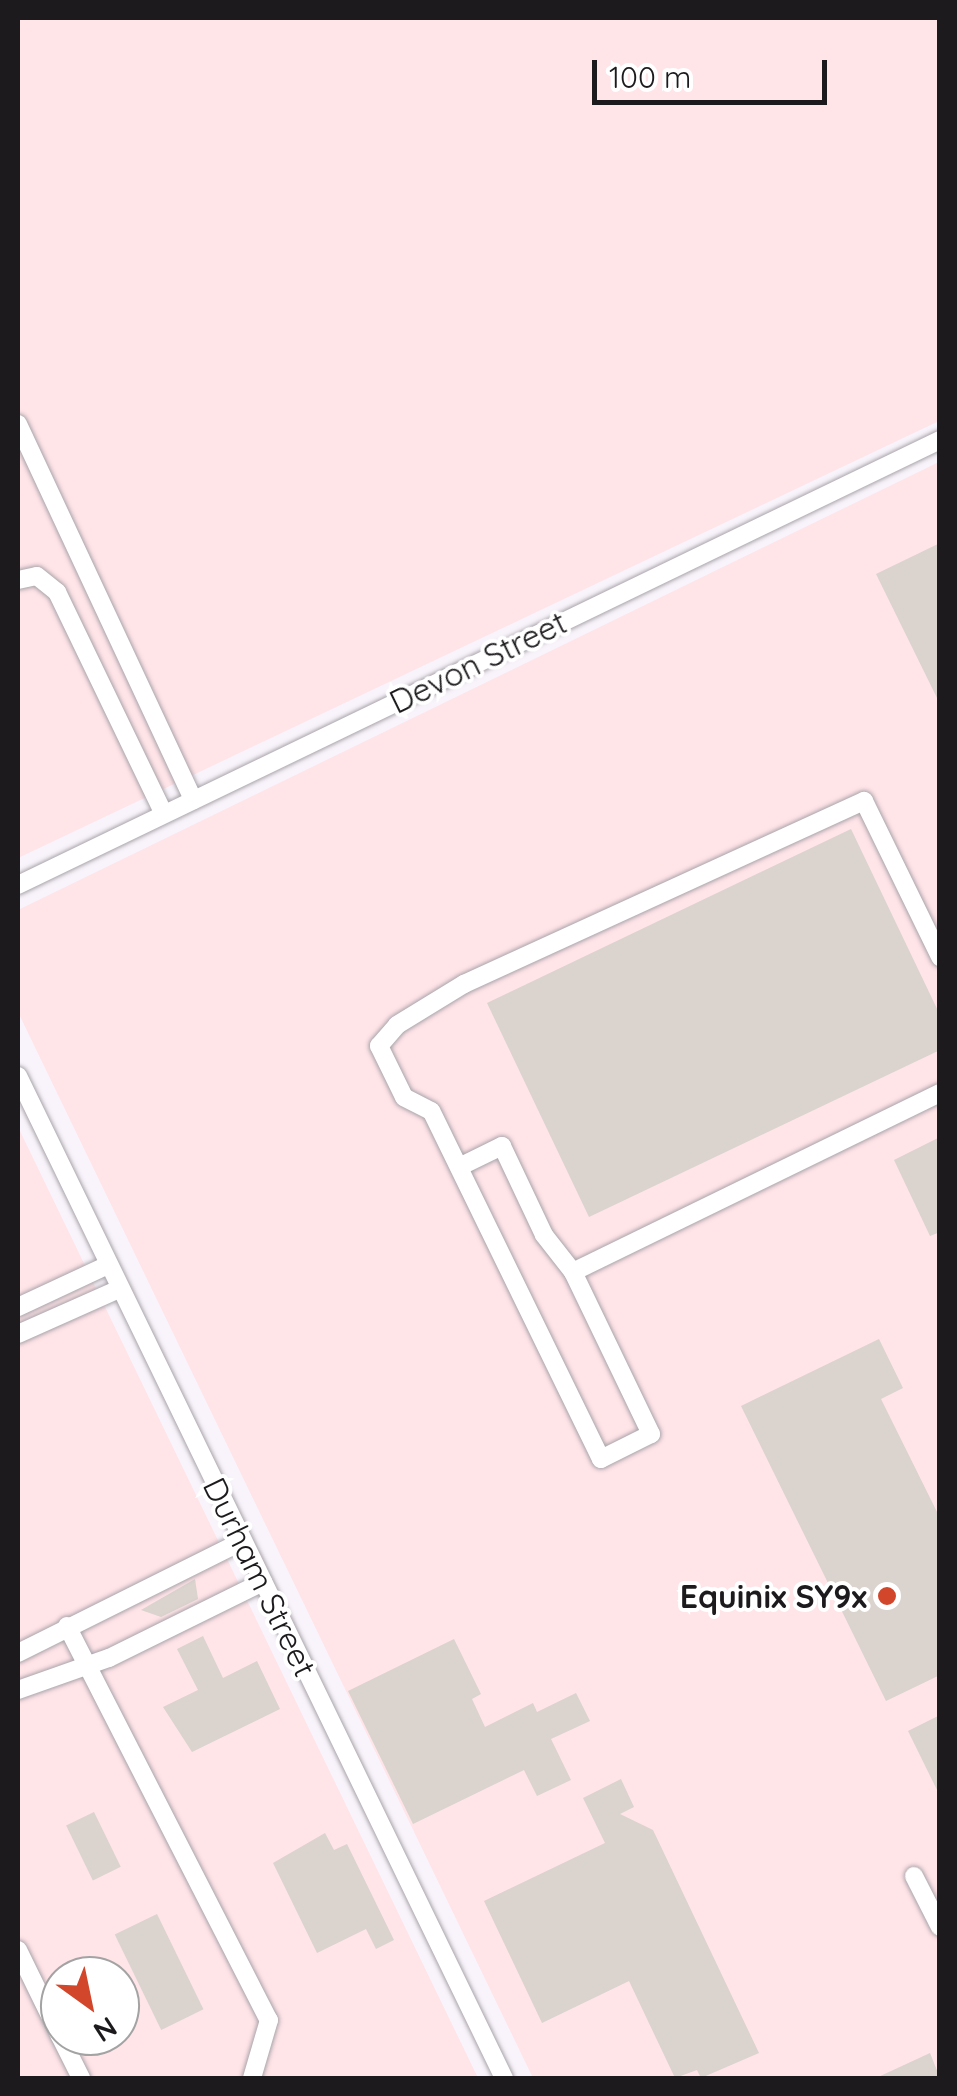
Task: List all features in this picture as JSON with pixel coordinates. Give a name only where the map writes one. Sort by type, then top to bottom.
[{"type":"street","points":[[18,424],[193,800]]},
{"type":"street","name":"Devon Street","points":[[18,885],[940,440]]},
{"type":"street","points":[[18,464],[44,480]]},
{"type":"street","points":[[18,580],[37,576],[57,592],[164,814]]},
{"type":"street","points":[[458,1167],[502,1146],[544,1235],[574,1272],[651,1434],[601,1459],[458,1167],[431,1111],[404,1097],[378,1046],[397,1025],[464,984],[864,801],[940,958]]},
{"type":"street","name":"Durham Street","points":[[18,1076],[504,2078]]},
{"type":"street","points":[[574,1272],[940,1093]]},
{"type":"street","points":[[18,1308],[108,1265]]},
{"type":"street","points":[[18,1334],[119,1289]]},
{"type":"street","points":[[18,1653],[242,1540]]},
{"type":"street","points":[[18,1690],[87,1666],[263,1582]]},
{"type":"street","points":[[67,1626],[268,2020],[252,2078]]},
{"type":"street","points":[[914,1876],[940,1927]]},
{"type":"street","points":[[18,1950],[40,1995]]},
{"type":"shaded area","points":[[18,18],[939,18],[939,421],[18,858]]},
{"type":"shaded area","points":[[939,462],[939,2078],[533,2078],[18,1012],[18,910]]},
{"type":"shaded area","points":[[18,1127],[478,2078],[18,2078]]},
{"type":"building","points":[[940,543],[940,704],[876,574]]},
{"type":"building","points":[[851,829],[940,1015],[940,1050],[589,1217],[487,1003]]},
{"type":"building","points":[[940,1137],[940,1232],[930,1236],[894,1160]]},
{"type":"building","name":"Equinix SY9x","points":[[879,1339],[903,1388],[881,1399],[940,1518],[940,1675],[886,1701],[741,1406]]},
{"type":"building","points":[[195,1579],[198,1599],[161,1617],[141,1610]]},
{"type":"building","points":[[203,1636],[223,1678],[257,1661],[280,1709],[192,1752],[163,1707],[198,1690],[177,1649]]},
{"type":"building","points":[[454,1639],[481,1694],[472,1699],[485,1727],[533,1703],[537,1712],[576,1693],[590,1721],[551,1739],[571,1780],[537,1796],[524,1770],[413,1824],[348,1691]]},
{"type":"building","points":[[940,1715],[940,1796],[908,1731]]},
{"type":"building","points":[[621,1779],[634,1807],[620,1814],[653,1830],[759,2053],[701,2078],[697,2070],[675,2078],[629,1981],[542,2023],[484,1901],[605,1843],[583,1798]]},
{"type":"building","points":[[94,1812],[121,1867],[93,1880],[66,1826]]},
{"type":"building","points":[[325,1833],[334,1850],[347,1844],[394,1940],[376,1949],[366,1929],[317,1953],[273,1863]]},
{"type":"building","points":[[157,1914],[203,2009],[161,2030],[140,1986],[140,1956],[125,1956],[115,1935]]},
{"type":"building","points":[[930,2053],[940,2078],[876,2078]]},
{"type":"place","name":"Equinix SY9x","points":[[887,1596]]}]
